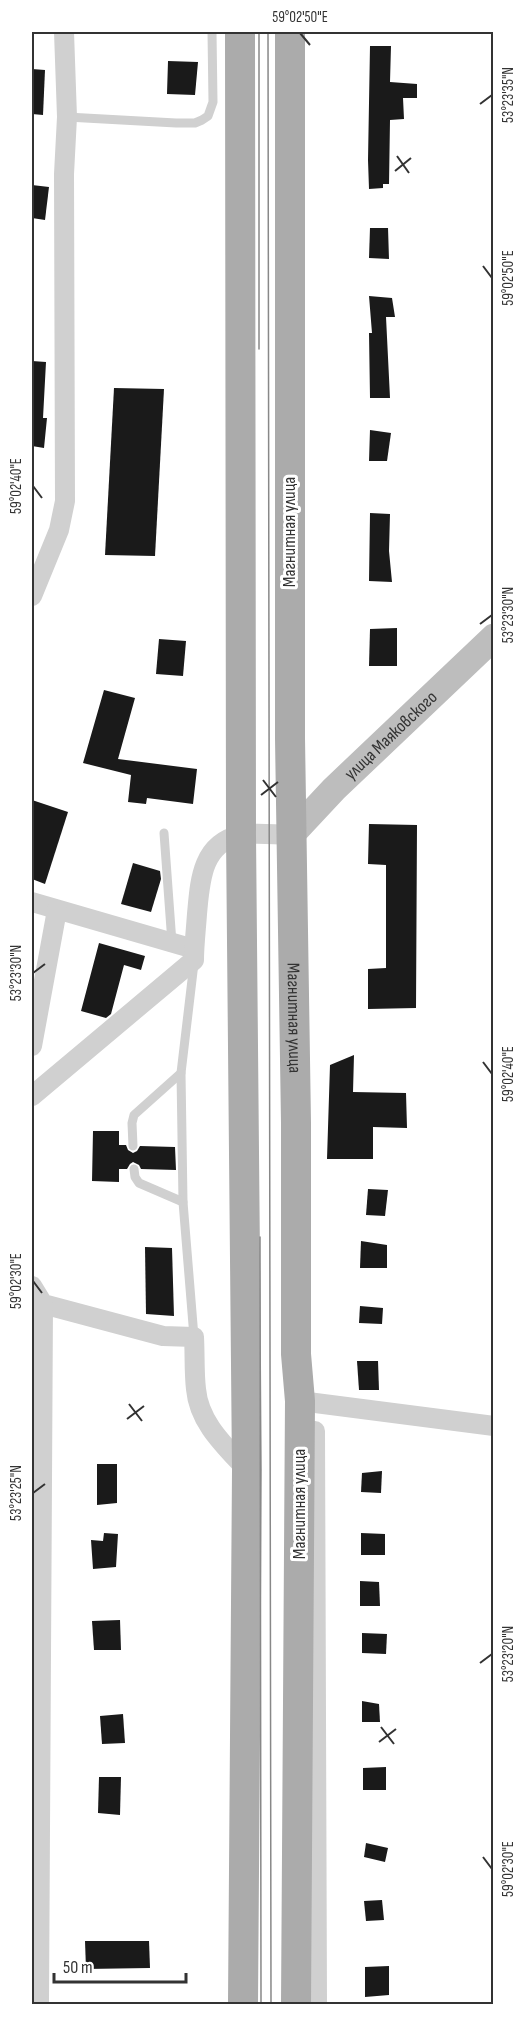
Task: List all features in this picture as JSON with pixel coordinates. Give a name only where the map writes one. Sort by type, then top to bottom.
[{"type":"main road","points":[[240,32],[241,835],[247,1470],[243,2004]]},
{"type":"main road","name":"Магнитная улица","points":[[290,32],[290,727],[296,1123],[296,1354],[307,1401],[296,2004]]},
{"type":"main road","name":"улица Маяковского","points":[[291,834],[334,789],[494,638]]},
{"type":"street","points":[[32,596],[59,530],[65,501],[64,174],[67,117],[64,32]]},
{"type":"street","points":[[32,1096],[194,955],[201,874],[209,857],[217,848],[226,840],[241,835],[291,834]]},
{"type":"street","points":[[32,902],[172,943],[194,955]]},
{"type":"street","points":[[32,1046],[57,910]]},
{"type":"street","points":[[32,1286],[43,1304],[37,1670],[39,2004]]},
{"type":"street","points":[[43,1304],[163,1336],[194,1337],[196,1389],[200,1407],[208,1425],[247,1470]]},
{"type":"street","points":[[317,2004],[307,1401],[494,1426]]},
{"type":"lane","points":[[67,117],[176,123],[195,123],[202,120],[208,116],[213,102],[212,32]]},
{"type":"lane","points":[[164,833],[172,943]]},
{"type":"lane","points":[[194,955],[181,1073],[183,1202],[194,1337]]},
{"type":"lane","points":[[133,1146],[134,1115],[181,1073]]},
{"type":"lane","points":[[134,1169],[139,1183],[183,1202]]},
{"type":"building","points":[[370,46],[391,46],[390,82],[417,84],[417,98],[403,98],[404,119],[390,120],[389,184],[383,184],[383,188],[369,189],[368,160]]},
{"type":"building","points":[[168,61],[198,62],[195,95],[167,94]]},
{"type":"building","points":[[32,69],[45,70],[43,115],[32,114]]},
{"type":"building","points":[[32,185],[49,187],[45,220],[32,218]]},
{"type":"building","points":[[370,228],[388,228],[389,259],[369,258]]},
{"type":"building","points":[[369,296],[392,298],[395,317],[386,317],[390,398],[370,398],[369,333],[372,333]]},
{"type":"building","points":[[32,361],[46,362],[43,418],[47,418],[44,448],[32,446]]},
{"type":"building","points":[[114,388],[164,389],[155,556],[105,555]]},
{"type":"building","points":[[370,430],[391,433],[387,461],[369,461]]},
{"type":"building","points":[[370,513],[390,514],[389,551],[392,582],[369,581]]},
{"type":"building","points":[[397,628],[397,666],[369,666],[370,629]]},
{"type":"building","points":[[159,639],[186,641],[183,676],[156,674]]},
{"type":"building","points":[[104,690],[135,698],[118,759],[197,769],[193,804],[147,798],[146,804],[128,802],[131,775],[83,763]]},
{"type":"building","points":[[32,800],[68,812],[45,884],[32,879]]},
{"type":"building","points":[[369,824],[417,825],[416,1008],[368,1009],[368,969],[386,968],[386,865],[368,864]]},
{"type":"building","points":[[133,863],[160,871],[161,879],[151,912],[121,904]]},
{"type":"building","points":[[99,943],[145,956],[141,970],[124,965],[111,1014],[106,1018],[81,1011]]},
{"type":"building","points":[[354,1055],[353,1092],[406,1093],[407,1128],[373,1127],[373,1159],[327,1159],[330,1065]]},
{"type":"building","points":[[93,1131],[119,1131],[119,1145],[126,1145],[133,1153],[140,1146],[175,1147],[176,1170],[141,1169],[133,1162],[127,1169],[119,1169],[119,1182],[92,1181]]},
{"type":"building","points":[[368,1189],[388,1190],[385,1216],[366,1215]]},
{"type":"building","points":[[361,1241],[387,1245],[387,1268],[360,1268]]},
{"type":"building","points":[[145,1247],[172,1248],[174,1316],[146,1314]]},
{"type":"building","points":[[360,1306],[383,1308],[382,1324],[359,1323]]},
{"type":"building","points":[[357,1361],[378,1361],[379,1390],[359,1390]]},
{"type":"building","points":[[97,1464],[117,1464],[117,1503],[97,1505]]},
{"type":"building","points":[[382,1471],[381,1493],[361,1492],[362,1473]]},
{"type":"building","points":[[104,1533],[118,1534],[116,1567],[93,1569],[91,1540],[103,1541]]},
{"type":"building","points":[[361,1533],[385,1534],[385,1555],[361,1555]]},
{"type":"building","points":[[360,1581],[379,1582],[380,1606],[360,1606]]},
{"type":"building","points":[[120,1620],[121,1650],[94,1650],[92,1621]]},
{"type":"building","points":[[362,1633],[387,1634],[386,1654],[362,1653]]},
{"type":"building","points":[[362,1701],[379,1704],[380,1722],[362,1722]]},
{"type":"building","points":[[123,1714],[125,1743],[102,1744],[100,1716]]},
{"type":"building","points":[[386,1767],[386,1790],[363,1790],[363,1768]]},
{"type":"building","points":[[99,1777],[121,1777],[120,1815],[98,1813]]},
{"type":"building","points":[[366,1843],[388,1848],[385,1862],[364,1857]]},
{"type":"building","points":[[382,1900],[384,1920],[366,1921],[364,1901]]},
{"type":"building","points":[[85,1941],[149,1941],[150,1968],[86,1969]]},
{"type":"building","points":[[389,1966],[389,1995],[365,1997],[365,1967]]},
{"type":"tram line","points":[[259,32],[259,349]]},
{"type":"tram line","points":[[268,32],[271,2004]]},
{"type":"tram line","points":[[260,1237],[261,2004]]}]
